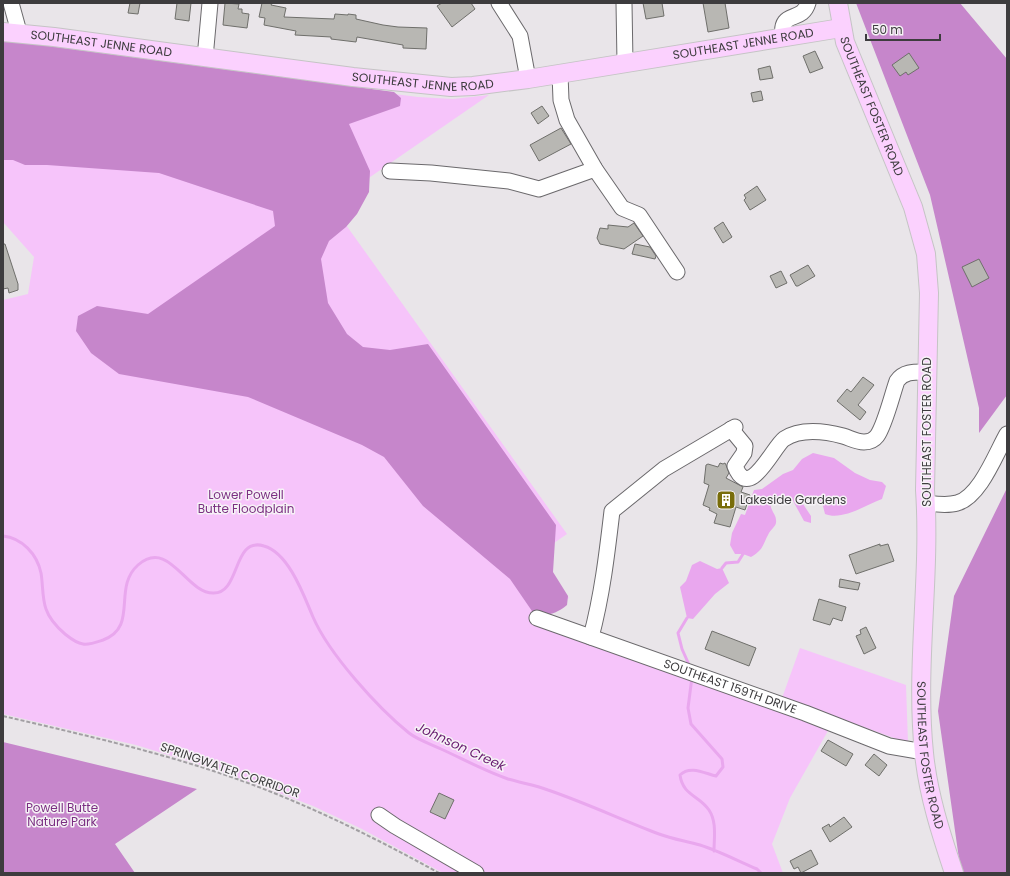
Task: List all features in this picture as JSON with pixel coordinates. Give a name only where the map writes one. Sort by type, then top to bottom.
[{"type":"main road","name":"SOUTHEAST FOSTER ROAD","points":[[838,3],[841,28],[857,73],[913,207],[923,239],[929,279],[927,372],[927,522],[922,709],[924,752],[935,814],[954,873]]},
{"type":"main road","name":"SOUTHEAST JENNE ROAD","points":[[11,32],[425,86],[473,86],[560,74],[841,28]]},
{"type":"street","points":[[11,3],[11,32]]},
{"type":"street","points":[[205,58],[210,3]]},
{"type":"street","points":[[499,3],[520,36],[528,79]]},
{"type":"street","points":[[624,3],[625,63]]},
{"type":"street","points":[[783,37],[783,23],[803,12],[808,3]]},
{"type":"street","points":[[560,74],[561,100],[567,120],[595,169],[622,208],[639,215],[677,272]]},
{"type":"street","points":[[390,171],[431,173],[509,181],[539,190],[595,169]]},
{"type":"street","points":[[591,638],[598,612],[612,511],[664,469],[733,428],[746,446],[744,453],[735,466],[737,472],[744,478],[749,478],[757,474],[783,440],[792,434],[804,431],[833,434],[862,442],[874,438],[881,429],[895,386],[900,377],[906,373],[927,372]]},
{"type":"street","points":[[926,503],[952,504],[969,497],[985,474],[1007,434]]},
{"type":"street","name":"SOUTHEAST 159TH DRIVE","points":[[537,618],[805,713],[889,746],[924,752]]},
{"type":"street","points":[[379,815],[456,868],[476,873]]},
{"type":"path","name":"SPRINGWATER CORRIDOR","points":[[3,716],[141,749],[256,786],[354,828],[439,873]]},
{"type":"green space","points":[[856,3],[960,3],[1007,59],[1007,395],[979,433],[979,408],[930,195]]},
{"type":"green space","points":[[11,41],[394,92],[401,98],[400,106],[349,124],[370,171],[369,192],[357,214],[346,227],[329,241],[321,259],[328,303],[347,334],[363,347],[390,350],[428,344],[556,525],[553,572],[568,596],[567,605],[552,614],[534,614],[510,579],[423,506],[384,457],[362,445],[248,397],[119,374],[91,353],[76,331],[78,316],[97,306],[148,314],[275,226],[273,211],[159,173],[47,165],[25,165],[13,160],[3,160],[3,42]]},
{"type":"green space","name":"Lower Powell Butte Floodplain","points":[[9,44],[418,97],[453,99],[489,95],[331,204],[567,534],[538,554],[569,598],[545,614],[829,729],[790,798],[772,844],[783,873],[443,873],[362,829],[313,806],[261,786],[211,768],[136,745],[3,714],[3,300],[28,294],[34,257],[3,222],[3,146]]},
{"type":"green space","points":[[1007,488],[1007,873],[961,873],[938,711],[954,596]]},
{"type":"green space","points":[[800,648],[906,685],[908,743],[782,698]]},
{"type":"green space","name":"Powell Butte Nature Park","points":[[3,742],[197,789],[115,844],[135,873],[3,873]]},
{"type":"shaded area","points":[[813,453],[834,458],[855,473],[870,480],[882,482],[886,486],[882,499],[846,514],[832,516],[825,514],[822,502],[813,497],[805,498],[803,504],[811,516],[811,523],[804,521],[792,499],[783,495],[770,500],[776,522],[761,549],[751,557],[743,554],[735,554],[730,545],[732,533],[741,514],[745,515],[754,490],[762,489],[783,474],[793,470],[802,459]]},
{"type":"shaded area","points":[[700,561],[717,569],[722,568],[729,583],[715,594],[693,619],[687,618],[680,587],[686,581],[692,565]]},
{"type":"building","points":[[130,3],[140,3],[138,14],[128,13]]},
{"type":"building","points":[[177,3],[191,3],[189,21],[175,19]]},
{"type":"building","points":[[225,3],[239,4],[238,9],[242,9],[242,13],[249,14],[247,28],[223,25]]},
{"type":"building","points":[[262,3],[272,3],[271,5],[286,8],[284,17],[334,19],[335,14],[348,14],[356,15],[356,19],[383,25],[427,28],[426,49],[403,48],[403,45],[357,37],[356,42],[331,39],[331,37],[295,35],[296,31],[264,25],[265,18],[259,17]]},
{"type":"building","points":[[442,3],[471,3],[475,9],[452,27],[437,6]]},
{"type":"building","points":[[643,3],[662,3],[664,16],[646,19]]},
{"type":"building","points":[[703,3],[725,3],[729,28],[708,32]]},
{"type":"building","points":[[815,51],[823,68],[810,73],[803,56]]},
{"type":"building","points":[[909,53],[919,68],[908,75],[906,72],[900,76],[892,65]]},
{"type":"building","points":[[770,66],[773,78],[760,80],[758,69]]},
{"type":"building","points":[[761,91],[763,100],[753,102],[751,93]]},
{"type":"building","points":[[542,106],[549,116],[538,124],[531,113]]},
{"type":"building","points":[[561,128],[571,144],[539,161],[530,145]]},
{"type":"building","points":[[757,186],[766,200],[750,210],[744,200],[746,198],[744,195]]},
{"type":"building","points":[[723,222],[732,237],[723,243],[714,228]]},
{"type":"building","points":[[634,223],[643,236],[624,249],[600,244],[597,238],[600,228],[608,229],[608,225],[628,227]]},
{"type":"building","points":[[3,244],[5,244],[18,284],[18,290],[9,293],[8,288],[3,289]]},
{"type":"building","points":[[635,244],[650,247],[656,256],[655,259],[632,254]]},
{"type":"building","points":[[979,259],[989,278],[972,287],[962,267]]},
{"type":"building","points":[[808,265],[815,276],[796,286],[790,275]]},
{"type":"building","points":[[781,271],[787,283],[776,288],[770,276]]},
{"type":"building","points":[[863,377],[874,385],[858,405],[866,412],[860,420],[837,401],[847,389],[851,392]]},
{"type":"building","name":"Lakeside Gardens","points":[[720,463],[725,463],[726,465],[729,473],[726,478],[743,487],[741,492],[750,495],[745,510],[736,507],[730,527],[714,523],[717,514],[709,510],[710,508],[703,505],[709,485],[704,483],[706,465],[708,464],[718,467]]},
{"type":"building","points":[[880,544],[880,546],[888,544],[894,561],[856,574],[849,555]]},
{"type":"building","points":[[840,579],[860,583],[858,590],[839,587]]},
{"type":"building","points":[[819,599],[846,607],[842,621],[833,618],[830,625],[813,620]]},
{"type":"building","points":[[866,627],[876,648],[864,654],[856,636],[861,634],[860,630]]},
{"type":"building","points":[[712,631],[756,648],[749,666],[705,649]]},
{"type":"building","points":[[828,740],[853,754],[846,766],[821,751]]},
{"type":"building","points":[[874,754],[887,765],[879,776],[865,765]]},
{"type":"building","points":[[439,793],[454,800],[445,819],[430,812]]},
{"type":"building","points":[[844,817],[852,827],[830,842],[822,828],[829,824],[830,827]]},
{"type":"building","points":[[811,850],[818,864],[801,873],[798,867],[794,869],[790,861]]},
{"type":"waterway","name":"Johnson Creek","points":[[3,536],[16,540],[28,548],[32,553],[41,573],[44,600],[49,616],[67,636],[78,643],[85,644],[103,640],[114,634],[120,626],[123,617],[127,585],[131,574],[138,565],[149,558],[159,558],[168,562],[194,585],[203,591],[213,593],[222,591],[228,585],[246,549],[254,545],[264,546],[273,550],[281,557],[294,576],[320,632],[330,647],[355,680],[383,710],[409,733],[420,740],[499,776],[543,788],[664,836],[707,847],[757,869],[761,873]]},
{"type":"waterway","points":[[722,568],[726,563],[738,562],[743,554]]},
{"type":"waterway","points":[[687,618],[678,633],[682,649],[690,667]]},
{"type":"waterway","points":[[692,677],[688,708],[691,724],[722,759],[723,767],[716,776],[693,770],[684,772],[680,775],[684,787],[701,801],[712,815],[714,851]]},
{"type":"place","name":"Lakeside Gardens","points":[[726,500]]}]
